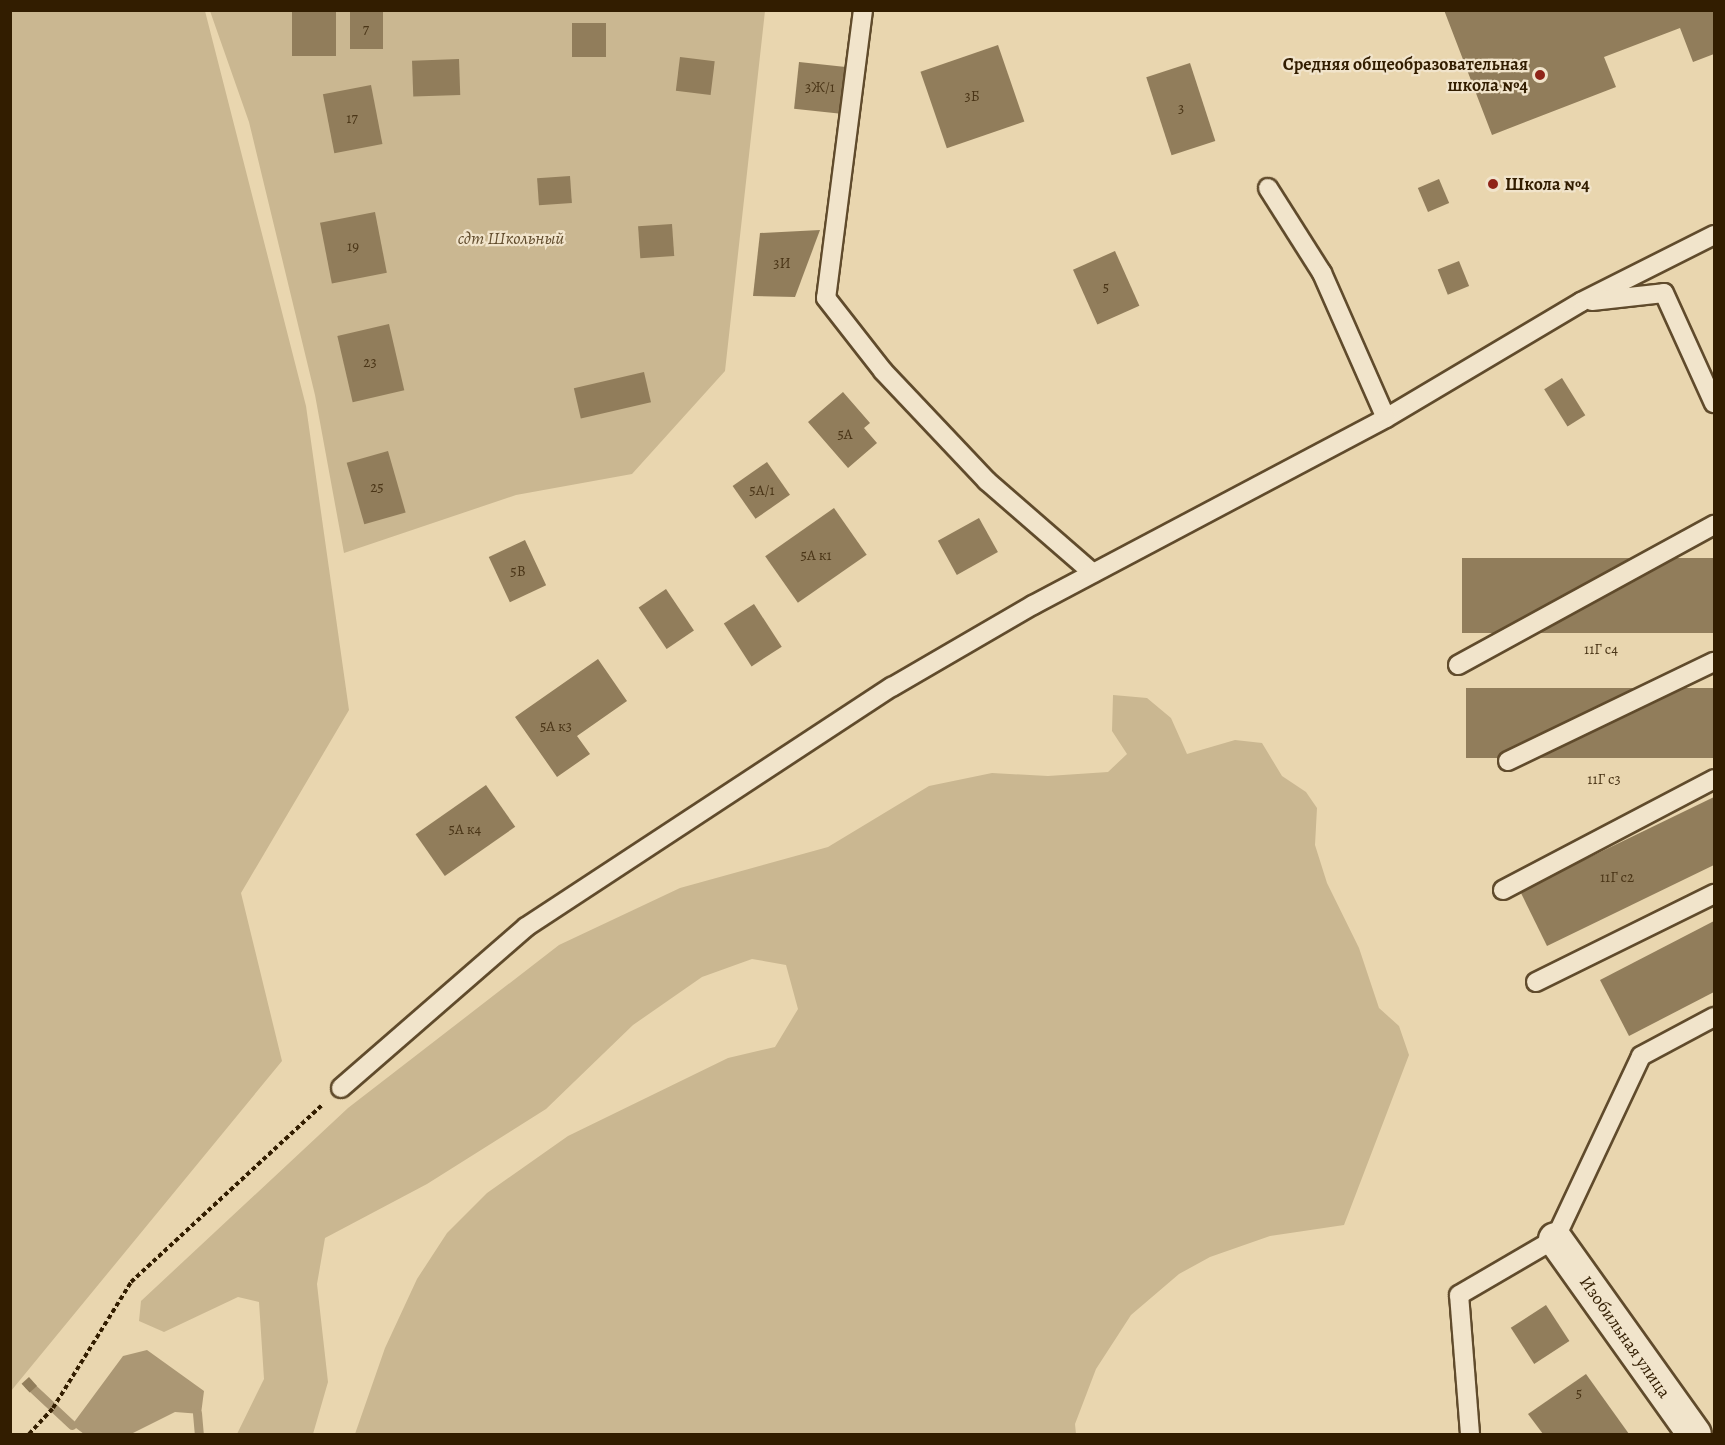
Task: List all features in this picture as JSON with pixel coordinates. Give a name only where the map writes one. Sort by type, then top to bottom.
[{"type":"street","name":"Изобильная улица","points":[[1555,1239],[1694,1434]]},
{"type":"lane","points":[[863,10],[826,298],[883,371],[987,481],[1094,573]]},
{"type":"lane","points":[[1268,188],[1322,273],[1386,418]]},
{"type":"lane","points":[[341,1088],[526,927],[892,687],[1094,573],[1386,418],[1581,302],[1714,235]]},
{"type":"lane","points":[[1581,302],[1664,293],[1714,403]]},
{"type":"lane","points":[[1458,664],[1714,525]]},
{"type":"lane","points":[[1508,761],[1714,662]]},
{"type":"lane","points":[[1503,890],[1714,779]]},
{"type":"lane","points":[[1536,982],[1714,894]]},
{"type":"lane","points":[[1470,1434],[1459,1295],[1555,1239],[1641,1056],[1714,1017]]},
{"type":"path","points":[[29,1434],[53,1408],[131,1282],[341,1088]]},
{"type":"green space","points":[[11,10],[205,11],[306,406],[349,710],[241,893],[282,1061],[11,1391]]},
{"type":"green space","name":"сдт Школьный","points":[[210,11],[765,11],[725,371],[632,474],[516,495],[344,553],[315,395],[249,122]]},
{"type":"green space","points":[[1113,695],[1147,698],[1171,718],[1187,754],[1235,740],[1262,743],[1282,776],[1306,792],[1317,808],[1315,845],[1327,883],[1359,948],[1379,1008],[1399,1026],[1409,1055],[1344,1225],[1270,1236],[1210,1257],[1179,1274],[1131,1315],[1096,1369],[1075,1424],[1076,1434],[355,1434],[385,1348],[417,1279],[447,1233],[487,1193],[568,1136],[728,1058],[775,1047],[798,1009],[786,965],[752,959],[702,977],[633,1025],[546,1109],[427,1184],[325,1238],[317,1284],[328,1382],[313,1434],[237,1434],[264,1379],[259,1302],[238,1297],[164,1332],[139,1321],[141,1301],[348,1108],[559,945],[680,888],[828,847],[929,786],[992,773],[1048,776],[1108,772],[1127,754],[1112,731]]},
{"type":"shaded area","points":[[147,1350],[204,1391],[201,1414],[175,1412],[131,1434],[84,1434],[72,1425],[123,1356]]},
{"type":"building","points":[[292,10],[336,10],[336,56],[292,56]]},
{"type":"building","points":[[350,10],[383,10],[383,49],[350,49]]},
{"type":"building","name":"Средняя общеобразовательная школа №4","points":[[1444,10],[1714,10],[1714,54],[1693,62],[1680,28],[1604,57],[1616,87],[1492,135]]},
{"type":"building","points":[[572,23],[606,23],[606,57],[572,57]]},
{"type":"building","points":[[998,45],[1024,122],[947,148],[920,72]]},
{"type":"building","points":[[680,57],[715,61],[711,95],[676,91]]},
{"type":"building","points":[[459,59],[460,95],[413,97],[412,61]]},
{"type":"building","points":[[799,62],[846,67],[841,114],[794,109]]},
{"type":"building","points":[[1190,63],[1215,141],[1172,155],[1146,77]]},
{"type":"building","points":[[371,85],[382,144],[334,153],[323,94]]},
{"type":"building","points":[[570,176],[572,203],[539,205],[537,178]]},
{"type":"building","points":[[1439,179],[1449,203],[1428,212],[1418,188]]},
{"type":"building","points":[[375,212],[387,273],[332,284],[320,223]]},
{"type":"building","points":[[672,224],[674,256],[640,258],[638,226]]},
{"type":"building","points":[[820,230],[795,297],[753,296],[760,233]]},
{"type":"building","points":[[1115,251],[1139,306],[1097,325],[1073,270]]},
{"type":"building","points":[[1459,261],[1469,286],[1448,295],[1438,270]]},
{"type":"building","points":[[389,324],[404,390],[353,402],[337,336]]},
{"type":"building","points":[[644,372],[651,402],[581,418],[574,388]]},
{"type":"building","points":[[1562,378],[1585,415],[1568,426],[1544,389]]},
{"type":"building","points":[[843,392],[870,423],[864,428],[877,443],[848,468],[808,422]]},
{"type":"building","points":[[388,451],[406,513],[364,524],[347,463]]},
{"type":"building","points":[[767,462],[790,495],[756,519],[733,486]]},
{"type":"building","points":[[834,508],[867,555],[798,603],[765,556]]},
{"type":"building","points":[[979,518],[998,552],[957,575],[938,541]]},
{"type":"building","points":[[525,540],[546,585],[510,602],[489,557]]},
{"type":"building","points":[[1462,558],[1714,558],[1714,633],[1462,633]]},
{"type":"building","points":[[666,589],[694,630],[667,649],[639,607]]},
{"type":"building","points":[[754,604],[782,647],[752,666],[724,624]]},
{"type":"building","points":[[598,659],[627,701],[577,736],[590,754],[557,777],[515,717]]},
{"type":"building","points":[[1466,688],[1714,688],[1714,758],[1466,758]]},
{"type":"building","points":[[486,785],[515,827],[445,876],[416,834]]},
{"type":"building","points":[[1714,797],[1714,865],[1547,946],[1520,891]]},
{"type":"building","points":[[1714,921],[1714,992],[1629,1036],[1600,980]]},
{"type":"building","points":[[1546,1305],[1569,1341],[1534,1364],[1511,1328]]},
{"type":"building","points":[[1586,1374],[1629,1434],[1543,1434],[1528,1414]]},
{"type":"building","points":[[29,1377],[37,1386],[30,1393],[22,1384]]},
{"type":"waterway","points":[[28,1384],[72,1425]]},
{"type":"waterway","points":[[197,1413],[199,1434]]},
{"type":"place","name":"Средняя общеобразовательная школа №4","points":[[1540,75]]},
{"type":"place","name":"Школа №4","points":[[1493,184]]}]
